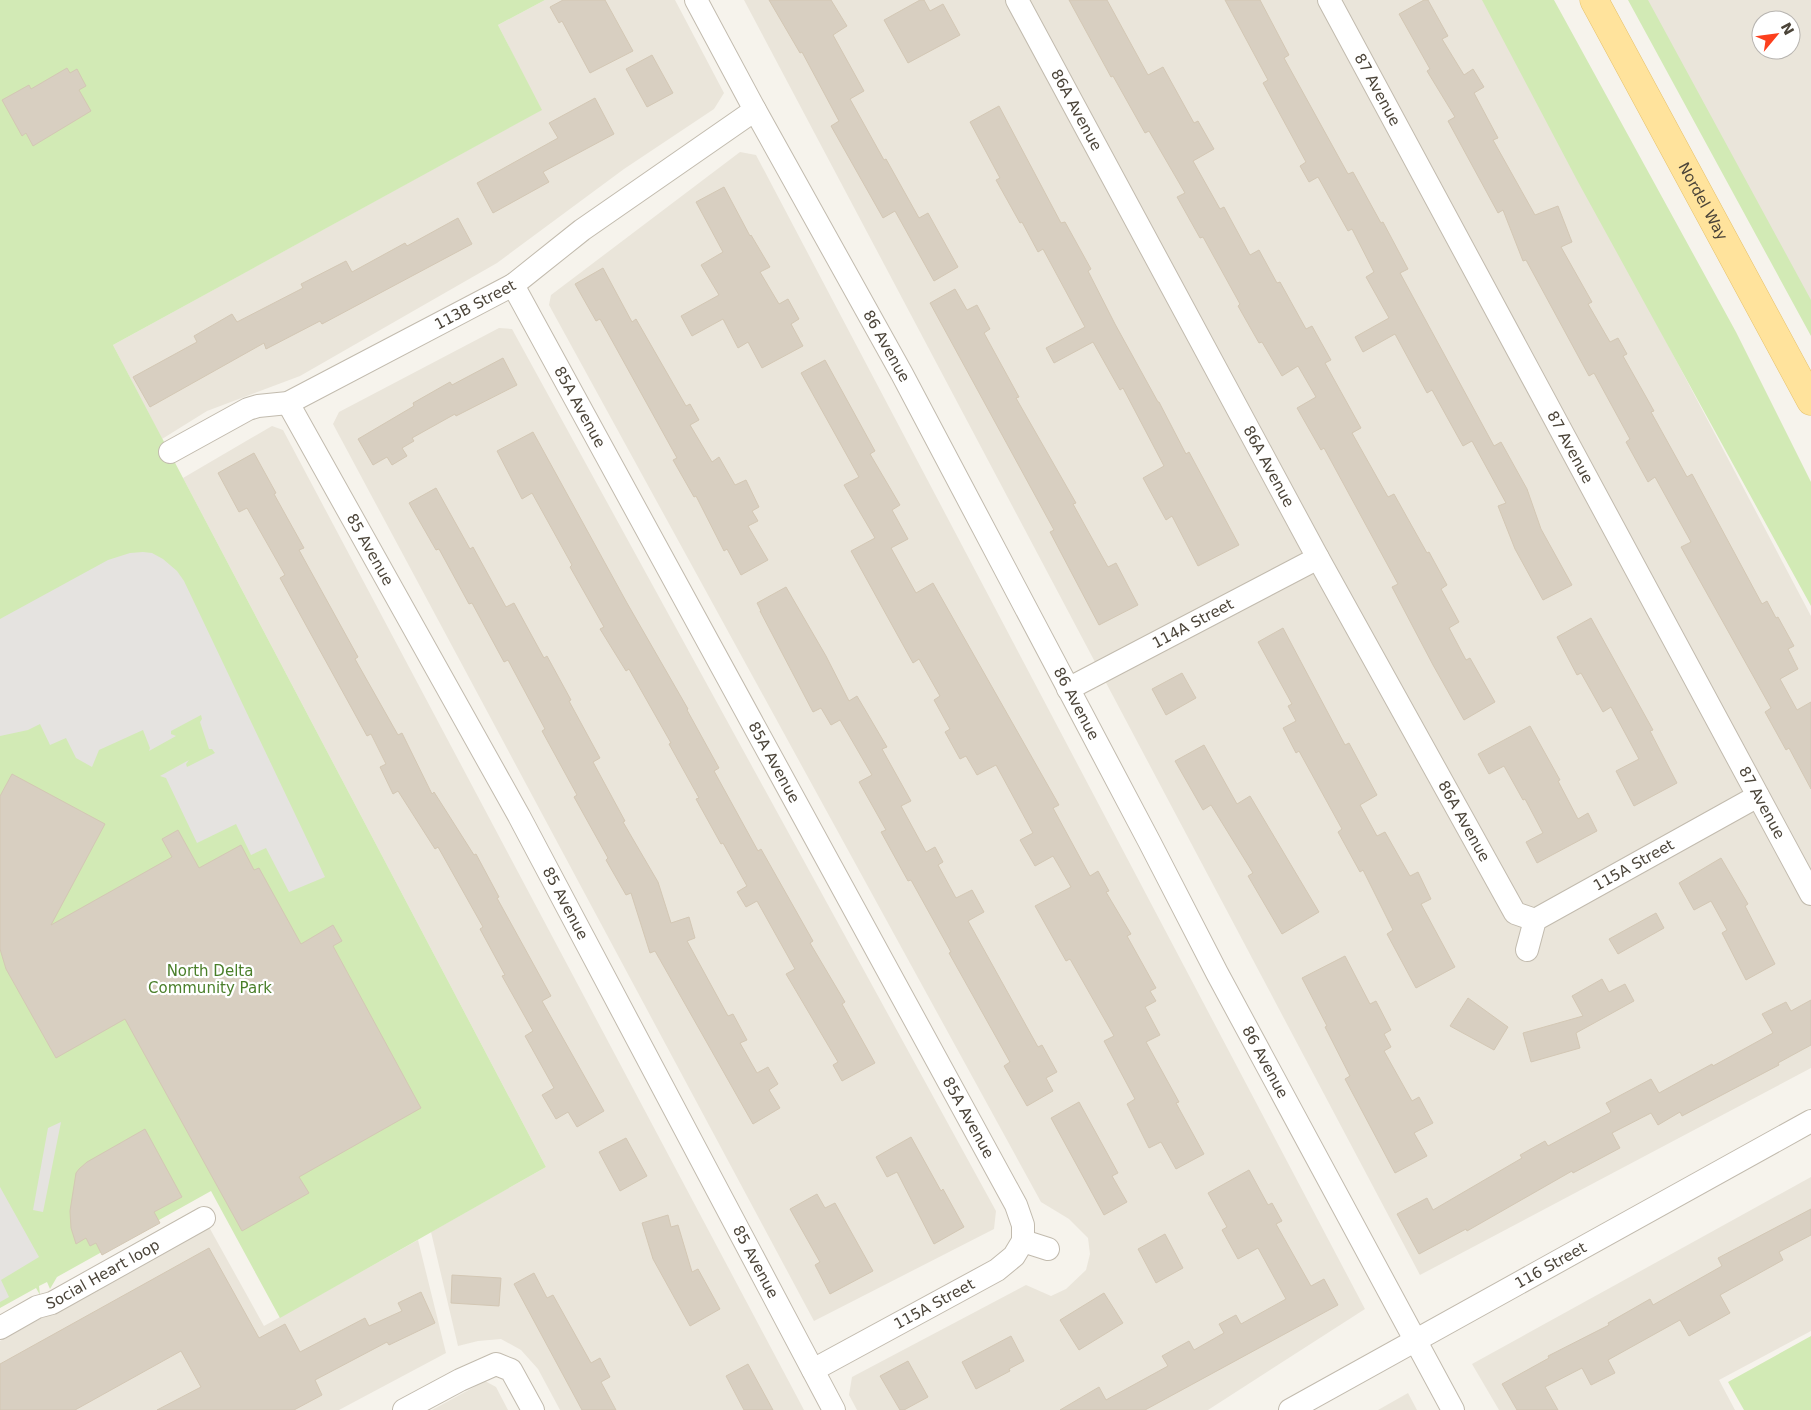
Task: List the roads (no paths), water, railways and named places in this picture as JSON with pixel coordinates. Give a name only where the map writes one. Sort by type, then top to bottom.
[{"type":"main road","name":"Nordel Way","points":[[1594,0],[1811,402]]},
{"type":"street","name":"86 Avenue","points":[[696,0],[902,374],[1217,973],[1414,1341],[1453,1410]]},
{"type":"street","name":"86A Avenue","points":[[1017,0],[1318,558],[1515,913],[1535,920]]},
{"type":"street","name":"87 Avenue","points":[[1330,0],[1811,894]]},
{"type":"street","name":"113B Street","points":[[170,452],[248,409],[288,403],[513,286],[582,230],[755,110]]},
{"type":"street","name":"85A Avenue","points":[[513,286],[1016,1205],[1023,1225],[1023,1241]]},
{"type":"street","name":"85 Avenue","points":[[288,403],[519,816],[834,1410]]},
{"type":"street","name":"114A Street","points":[[1068,689],[1318,558]]},
{"type":"street","name":"115A Street","points":[[1535,920],[1758,796]]},
{"type":"street","points":[[1528,950],[1535,920]]},
{"type":"street","name":"116 Street","points":[[1290,1410],[1811,1122]]},
{"type":"street","name":"Social Heart loop","points":[[0,1328],[37,1307],[52,1303],[204,1218]]},
{"type":"street","name":"115A Street","points":[[813,1370],[997,1270],[1014,1256],[1023,1241]]},
{"type":"street","points":[[1023,1241],[1048,1248]]},
{"type":"street","points":[[404,1410],[460,1380],[496,1364],[512,1370],[532,1410]]},
{"type":"park label","name":"North Delta Community Park","points":[[210,980]]}]
